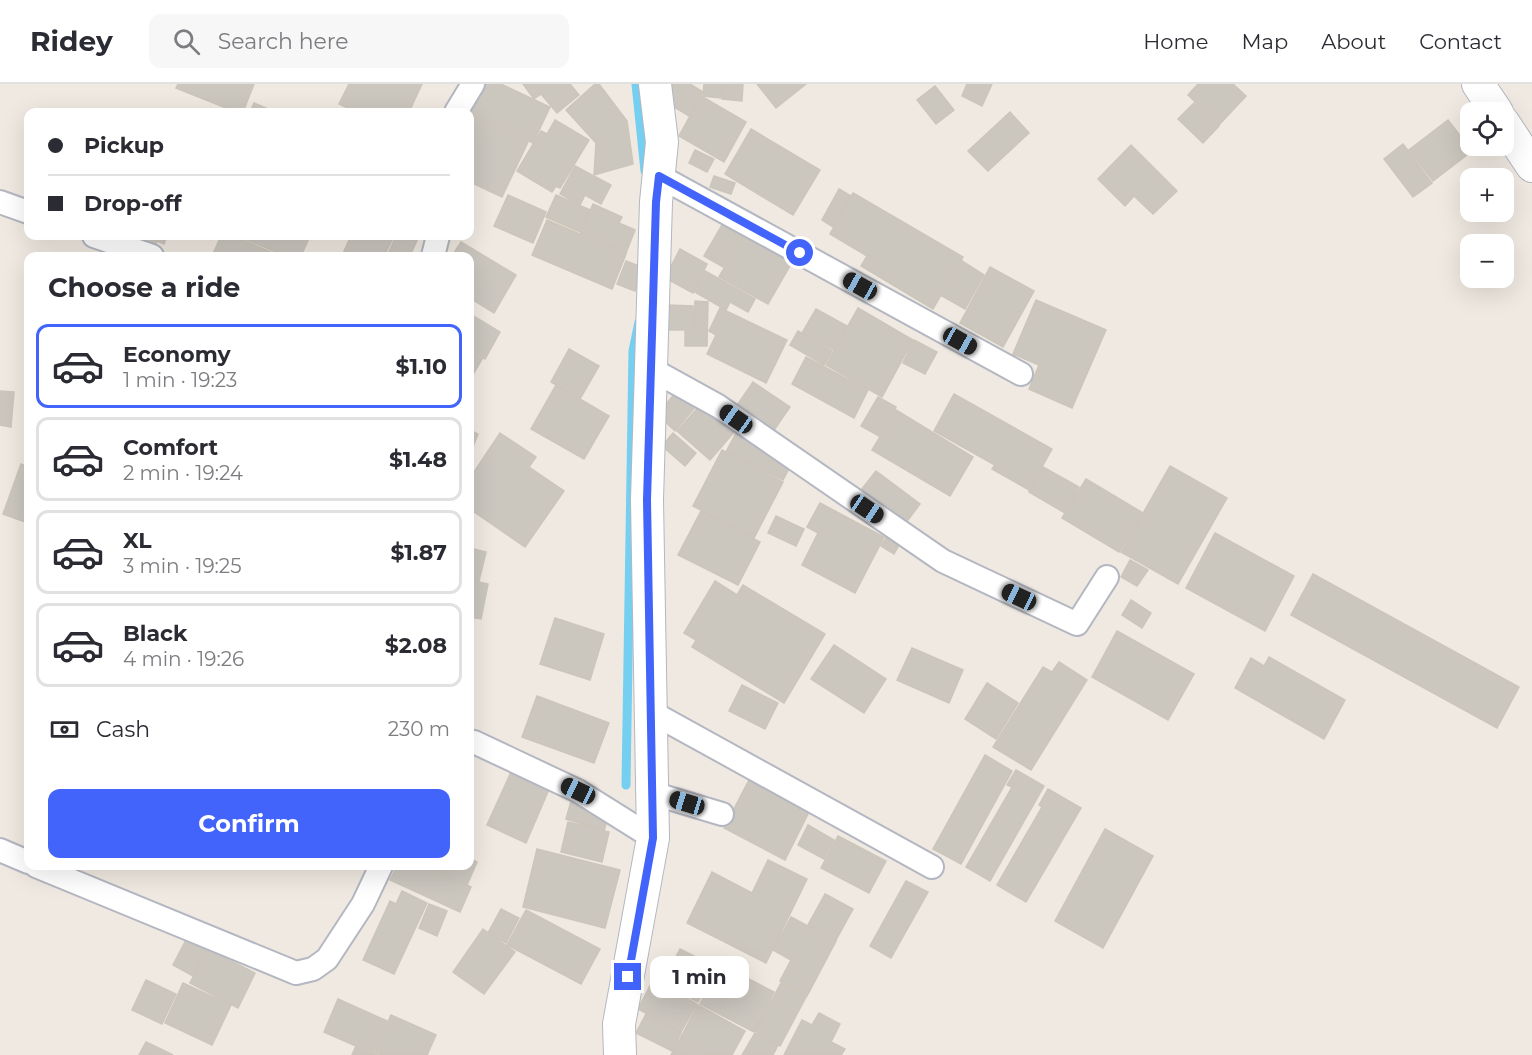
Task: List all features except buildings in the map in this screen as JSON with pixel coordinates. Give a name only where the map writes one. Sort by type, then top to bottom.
[{"type":"street","points":[[458,108],[473,84]]},
{"type":"street","points":[[620,1055],[619,1024],[653,838],[647,500],[656,202],[662,142],[656,84]]},
{"type":"street","points":[[1478,84],[1490,102]]},
{"type":"street","points":[[1514,139],[1532,166]]},
{"type":"street","points":[[659,176],[1020,374]]},
{"type":"street","points":[[0,202],[24,211]]},
{"type":"street","points":[[105,240],[140,252]]},
{"type":"street","points":[[651,369],[718,406],[943,561],[1077,624],[1107,577]]},
{"type":"street","points":[[651,712],[932,867]]},
{"type":"street","points":[[474,742],[578,791],[653,838]]},
{"type":"street","points":[[652,793],[722,814]]},
{"type":"street","points":[[0,850],[24,860]]},
{"type":"street","points":[[46,870],[296,973],[313,969],[327,959],[363,904],[379,870]]},
{"type":"waterway","points":[[636,84],[645,171]]},
{"type":"waterway","points":[[626,785],[633,351],[639,322]]},
{"type":"route","points":[[628,977],[653,838],[647,500],[656,202],[659,176],[800,253]]}]
